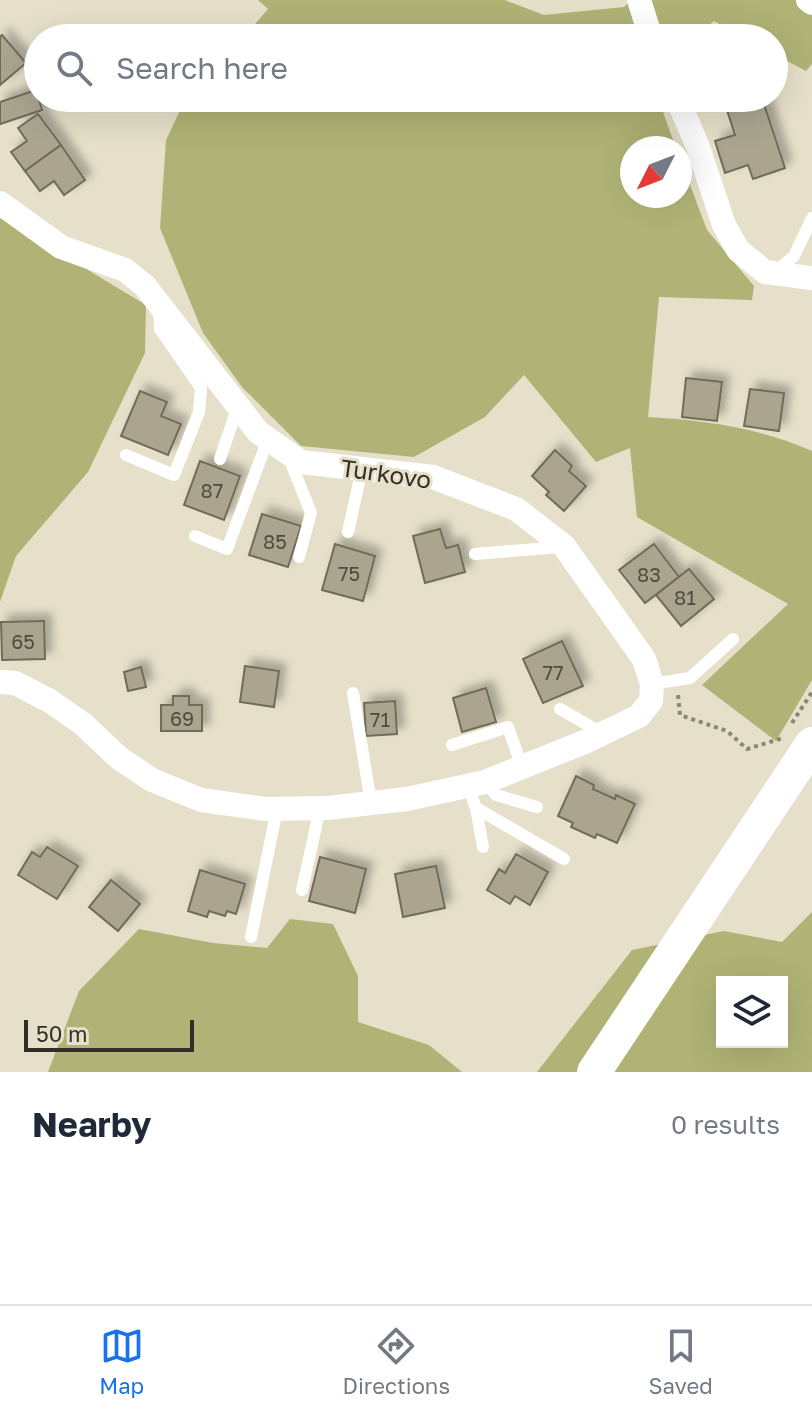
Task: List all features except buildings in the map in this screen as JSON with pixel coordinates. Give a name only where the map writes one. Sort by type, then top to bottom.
[{"type":"main road","points":[[594,1072],[812,744]]},
{"type":"street","points":[[639,0],[647,24]]},
{"type":"street","points":[[683,112],[724,225],[738,250],[765,272],[812,278]]},
{"type":"street","name":"Turkovo","points":[[0,203],[61,247],[125,270],[145,286],[258,432],[301,462],[433,477],[516,509],[564,546],[644,659],[652,684]]},
{"type":"street","points":[[0,682],[15,683],[50,701],[83,724],[119,758],[152,780],[201,800],[277,809],[320,808],[476,792],[522,767],[639,716],[651,701],[652,684]]},
{"type":"lane","points":[[774,273],[794,256],[812,218]]},
{"type":"lane","points":[[126,455],[174,475],[199,412],[201,388],[160,329],[159,304]]},
{"type":"lane","points":[[220,459],[238,406]]},
{"type":"lane","points":[[195,536],[227,549],[278,446]]},
{"type":"lane","points":[[278,446],[311,513],[299,557]]},
{"type":"lane","points":[[348,532],[362,469]]},
{"type":"lane","points":[[475,554],[564,546]]},
{"type":"lane","points":[[652,684],[690,678],[733,639]]},
{"type":"lane","points":[[353,693],[371,803]]},
{"type":"lane","points":[[560,709],[603,733]]},
{"type":"lane","points":[[452,745],[508,727],[522,767]]},
{"type":"lane","points":[[476,792],[537,807]]},
{"type":"lane","points":[[476,792],[483,847]]},
{"type":"lane","points":[[476,792],[564,859]]},
{"type":"lane","points":[[302,890],[320,808]]},
{"type":"lane","points":[[251,937],[277,809]]},
{"type":"path","points":[[652,684],[677,689],[680,715],[727,731],[747,749],[783,738],[812,692]]},
{"type":"green space","points":[[258,0],[505,0],[544,15],[624,7],[631,0],[812,0],[812,64],[806,71],[788,61],[788,24],[719,24],[714,21],[710,24],[255,24],[268,9]]},
{"type":"green space","points":[[179,112],[663,112],[672,136],[620,136],[620,208],[692,208],[692,190],[707,230],[754,286],[752,300],[659,297],[648,417],[732,426],[773,436],[812,451],[812,680],[776,741],[702,685],[788,604],[637,517],[630,448],[596,462],[524,375],[485,417],[414,457],[301,446],[242,387],[203,333],[160,228],[166,140]]},
{"type":"green space","points":[[0,212],[58,252],[146,305],[145,353],[88,472],[16,556],[0,602]]},
{"type":"green space","points":[[812,912],[812,1072],[537,1072],[632,950],[724,931],[782,942]]},
{"type":"green space","points":[[290,919],[333,924],[358,976],[358,1022],[429,1045],[462,1072],[48,1072],[79,991],[139,929],[213,943],[267,948]]}]
